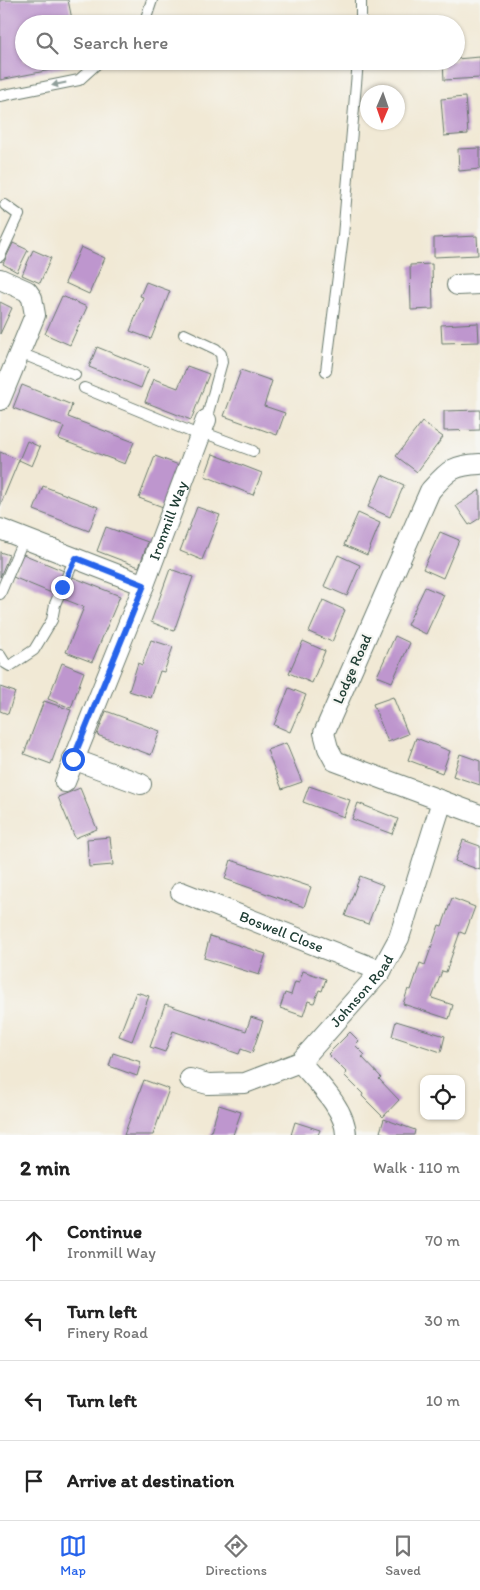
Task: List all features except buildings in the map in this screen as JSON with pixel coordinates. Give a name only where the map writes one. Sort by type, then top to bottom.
[{"type":"street","points":[[0,279],[27,291],[32,298],[36,315],[0,400]]},
{"type":"street","points":[[457,285],[480,284]]},
{"type":"street","name":"Ironmill Way","points":[[65,782],[144,585],[203,429]]},
{"type":"street","name":"Lodge Road","points":[[480,464],[463,465],[448,472],[430,491],[324,732],[328,748],[335,761],[480,815]]},
{"type":"street","points":[[0,529],[144,585]]},
{"type":"street","points":[[73,759],[141,784]]},
{"type":"street","name":"Johnson Road","points":[[190,1079],[208,1084],[245,1083],[300,1062],[381,971],[399,938],[442,801]]},
{"type":"street","name":"Boswell Close","points":[[181,892],[381,971]]},
{"type":"street","points":[[300,1062],[339,1111],[346,1128],[346,1135]]},
{"type":"lane","points":[[147,15],[152,0]]},
{"type":"lane","points":[[361,0],[361,15]]},
{"type":"lane","points":[[0,96],[79,80],[90,70]]},
{"type":"lane","points":[[326,371],[343,236],[357,70]]},
{"type":"lane","points":[[0,256],[19,215],[5,205]]},
{"type":"lane","points":[[184,334],[216,349],[221,354],[222,362],[203,429]]},
{"type":"lane","points":[[20,353],[75,375]]},
{"type":"lane","points":[[84,388],[203,429],[253,451]]},
{"type":"lane","points":[[0,594],[24,538]]},
{"type":"lane","points":[[0,655],[5,663],[10,666],[34,650],[52,620],[59,595],[76,558]]},
{"type":"route","points":[[62,587],[76,558],[144,585],[73,759]]}]
